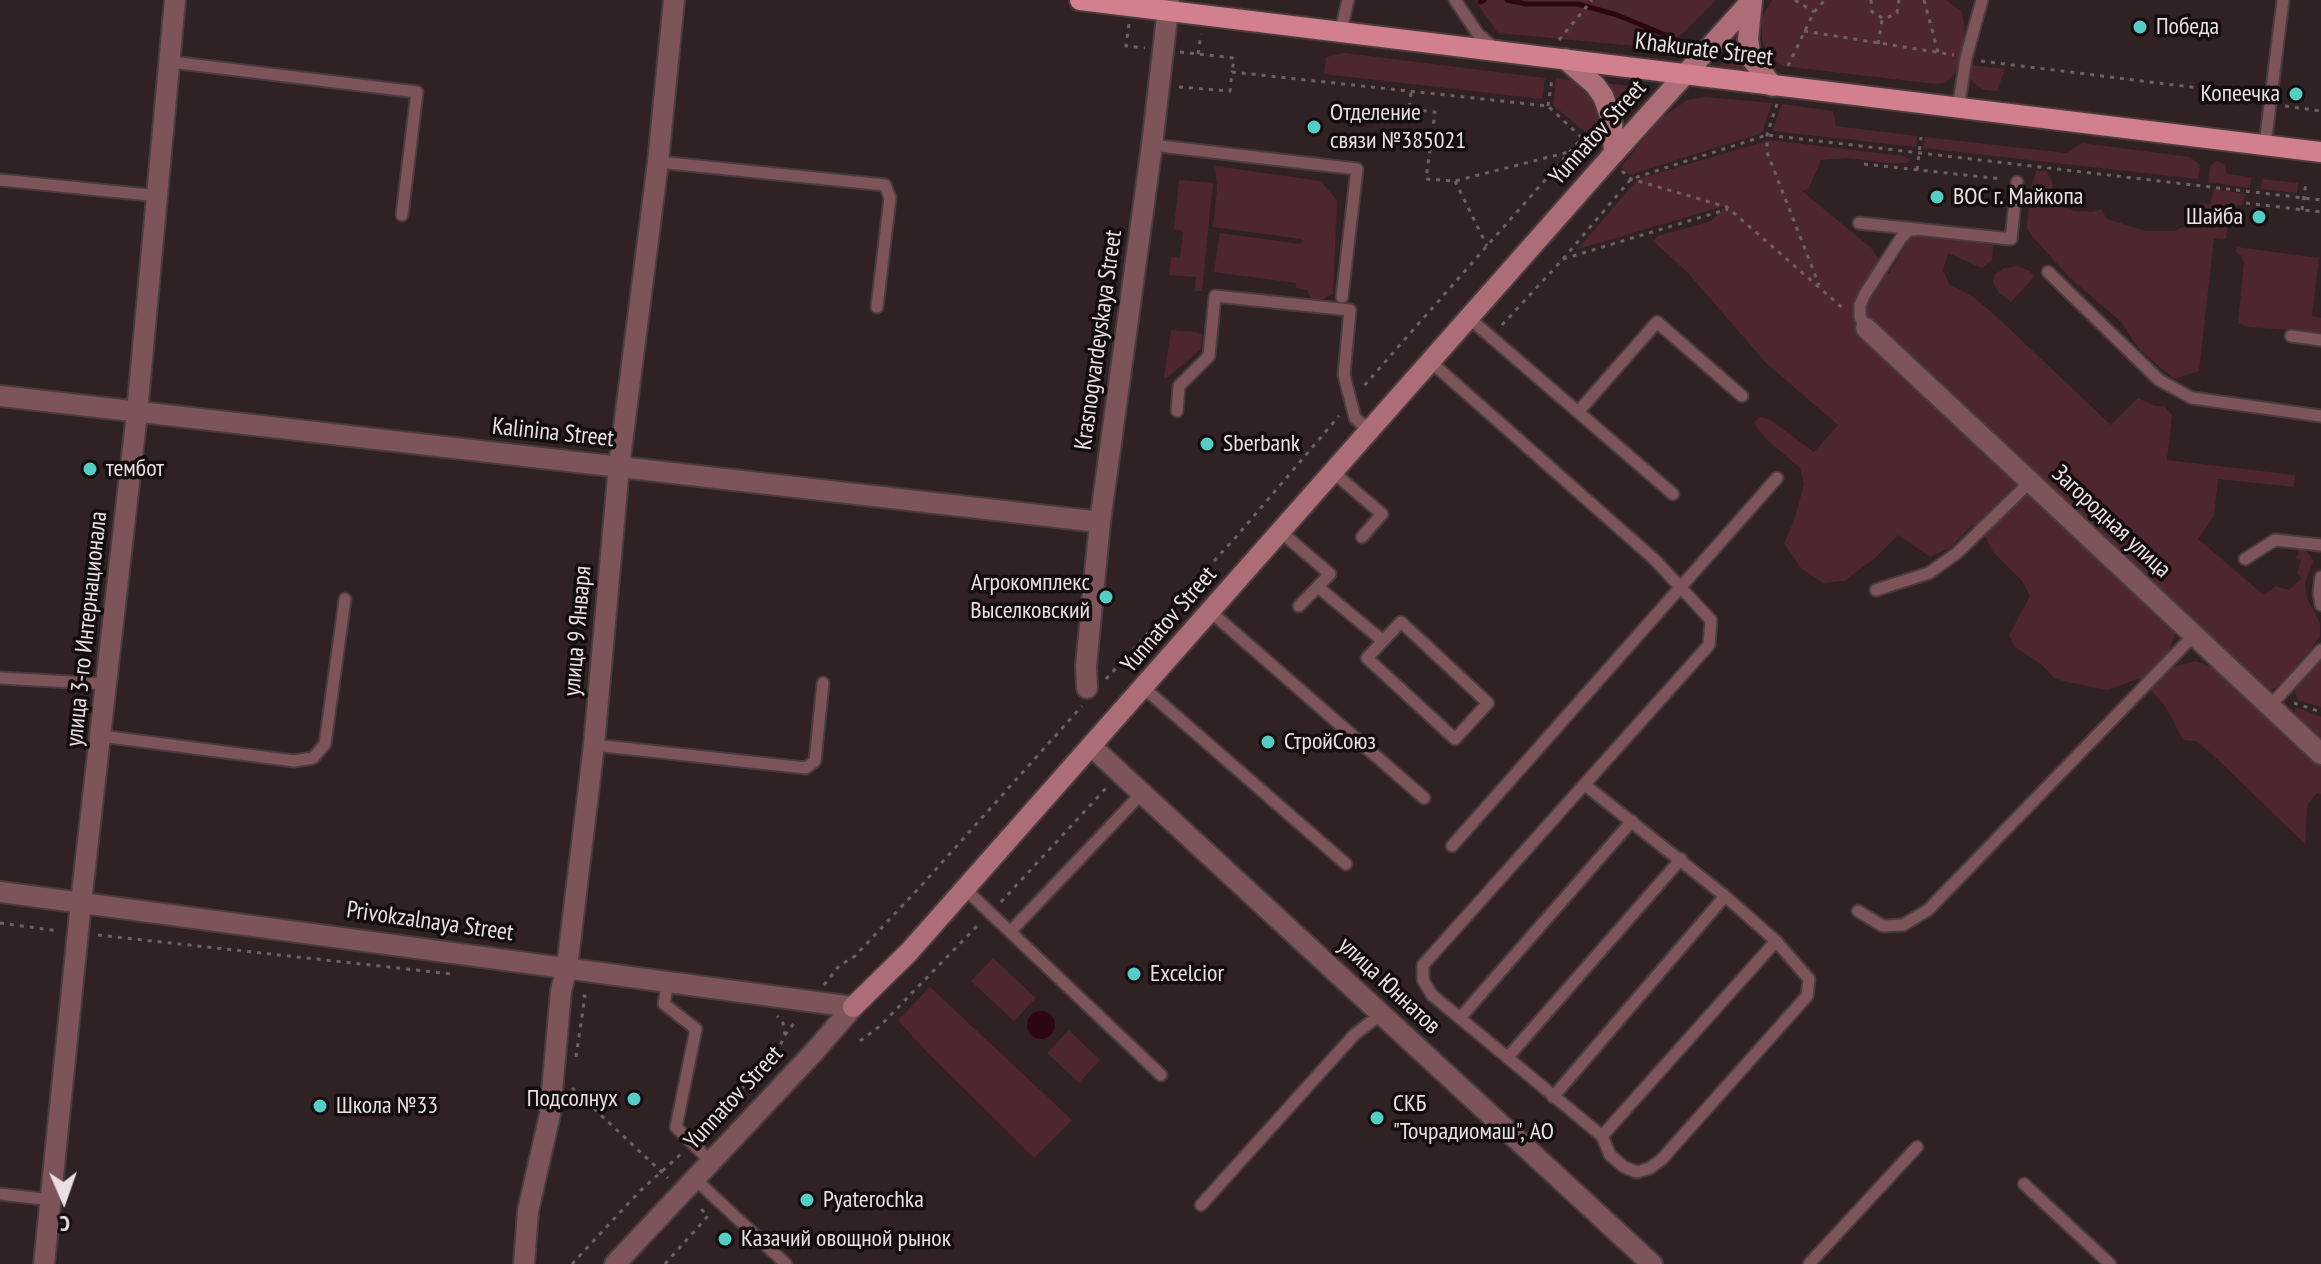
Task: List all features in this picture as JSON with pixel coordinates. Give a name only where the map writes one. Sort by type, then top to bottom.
[{"type":"main road","name":"Khakurate Street","points":[[1080,0],[1168,5],[1565,59],[2321,152]]},
{"type":"main road","name":"Yunnatov Street","points":[[853,1007],[909,952],[1752,0]]},
{"type":"main road","points":[[1752,0],[1748,39],[1751,58],[1777,86]]},
{"type":"main road","points":[[1565,59],[1603,96],[1612,121],[1614,153]]},
{"type":"street","name":"улица 3-го Интернационала","points":[[44,1264],[81,902],[137,413],[175,0]]},
{"type":"street","name":"улица 9 Января","points":[[524,1264],[528,1211],[550,1114],[561,991],[567,967],[594,745],[619,466],[658,162],[674,0]]},
{"type":"street","name":"Krasnogvardeyskaya Street","points":[[1094,689],[1086,666],[1100,522],[1168,5]]},
{"type":"street","name":"Загородная улица","points":[[1866,328],[2321,754]]},
{"type":"street","name":"Kalinina Street","points":[[0,396],[1100,522]]},
{"type":"street","name":"улица Юннатов","points":[[1092,747],[1652,1264]]},
{"type":"street","name":"Privokzalnaya Street","points":[[0,892],[853,1007]]},
{"type":"street","name":"Yunnatov Street","points":[[615,1264],[853,1007]]},
{"type":"lane","points":[[1341,30],[1348,0]]},
{"type":"lane","points":[[1455,0],[1483,39],[1504,51]]},
{"type":"lane","points":[[1958,109],[1966,58],[1982,0]]},
{"type":"lane","points":[[2265,145],[2283,0]]},
{"type":"lane","points":[[171,62],[417,92],[402,215]]},
{"type":"lane","points":[[1152,145],[1357,169],[1342,297]]},
{"type":"lane","points":[[658,162],[885,185],[890,198],[877,307]]},
{"type":"lane","points":[[0,180],[159,196]]},
{"type":"lane","points":[[1859,223],[2011,239],[2017,182]]},
{"type":"lane","points":[[1866,328],[1860,317],[1860,305],[1865,294],[1901,238],[1909,230],[1921,229]]},
{"type":"lane","points":[[2048,272],[2159,380],[2192,398],[2321,416]]},
{"type":"lane","points":[[1177,411],[1179,386],[1209,356],[1215,296],[1350,310],[1344,375],[1355,418],[1370,431]]},
{"type":"lane","points":[[1469,318],[1673,494]]},
{"type":"lane","points":[[1578,412],[1657,322],[1742,396]]},
{"type":"lane","points":[[2291,336],[2321,340]]},
{"type":"lane","points":[[1431,362],[1654,559],[1711,620],[1709,645],[1423,965],[1423,980],[1432,995],[1602,1136],[1610,1155],[1624,1167],[1637,1172],[1650,1168],[1662,1159],[1807,996],[1809,979],[1776,941],[1725,896],[1585,785]]},
{"type":"lane","points":[[1334,473],[1382,514],[1362,537]]},
{"type":"lane","points":[[1452,846],[1777,478]]},
{"type":"lane","points":[[1876,590],[1929,573],[1957,553],[2030,482]]},
{"type":"lane","points":[[1281,532],[1330,574],[1299,606]]},
{"type":"lane","points":[[2245,559],[2275,540],[2321,545]]},
{"type":"lane","points":[[2321,577],[2321,605]]},
{"type":"lane","points":[[1318,587],[1383,641]]},
{"type":"lane","points":[[101,736],[294,761],[313,758],[325,744],[345,599]]},
{"type":"lane","points":[[1211,612],[1424,798]]},
{"type":"lane","points":[[1401,622],[1488,703],[1455,739],[1367,658],[1383,641],[1401,622]]},
{"type":"lane","points":[[1858,911],[1883,926],[1903,925],[1928,910],[2194,635]]},
{"type":"lane","points":[[2270,706],[2321,650]]},
{"type":"lane","points":[[0,678],[107,684]]},
{"type":"lane","points":[[594,745],[806,768],[815,761],[823,683]]},
{"type":"lane","points":[[1144,688],[1346,864]]},
{"type":"lane","points":[[1010,932],[1142,793]]},
{"type":"lane","points":[[1460,1018],[1632,821]]},
{"type":"lane","points":[[1508,1057],[1681,859]]},
{"type":"lane","points":[[965,889],[1161,1075]]},
{"type":"lane","points":[[1553,1097],[1725,896]]},
{"type":"lane","points":[[1602,1136],[1776,941]]},
{"type":"lane","points":[[668,981],[664,1004],[696,1029],[676,1127],[711,1162]]},
{"type":"lane","points":[[1201,1205],[1354,1035],[1381,1014]]},
{"type":"lane","points":[[1809,1264],[1917,1147]]},
{"type":"lane","points":[[2024,1184],[2110,1264]]},
{"type":"lane","points":[[689,1185],[786,1264]]},
{"type":"lane","points":[[0,1194],[51,1200]]},
{"type":"path","points":[[1795,0],[1814,12]]},
{"type":"path","points":[[1788,66],[1814,12],[1825,0]]},
{"type":"path","points":[[1871,0],[1872,12],[1882,19],[1894,17],[1901,1]]},
{"type":"path","points":[[1924,0],[1938,52]]},
{"type":"path","points":[[1584,10],[1591,2]]},
{"type":"path","points":[[1878,44],[1882,19]]},
{"type":"path","points":[[1804,31],[1966,58],[2239,93],[2321,111]]},
{"type":"path","points":[[1126,46],[1234,58],[1230,91],[1179,86],[1175,92]]},
{"type":"path","points":[[785,1035],[839,966],[855,956],[920,887],[1094,689],[1246,526],[1582,138],[1548,106],[1232,72]]},
{"type":"path","points":[[1777,86],[1767,135],[1767,152],[1821,289]]},
{"type":"path","points":[[1411,92],[1409,109],[1435,112],[1426,179],[1455,181],[1569,152]]},
{"type":"path","points":[[1491,337],[1631,179],[1767,135],[2321,200]]},
{"type":"path","points":[[1917,170],[1921,137]]},
{"type":"path","points":[[1864,164],[2017,182]]},
{"type":"path","points":[[1631,179],[1729,209],[1866,328]]},
{"type":"path","points":[[1455,181],[1487,246]]},
{"type":"path","points":[[2302,210],[2306,183]]},
{"type":"path","points":[[2246,203],[2321,212]]},
{"type":"path","points":[[1563,259],[1729,209]]},
{"type":"path","points":[[0,923],[461,975]]},
{"type":"path","points":[[561,991],[585,996],[576,1058]]},
{"type":"path","points":[[571,1089],[689,1185],[708,1216],[665,1264]]},
{"type":"shaded area","points":[[1475,0],[1716,0],[1683,33],[1667,43],[1647,47],[1498,33]]},
{"type":"shaded area","points":[[1772,0],[1946,0],[1962,12],[1965,32],[1957,72],[1945,83],[1935,84],[1783,66],[1767,54],[1762,39],[1762,17]]},
{"type":"shaded area","points":[[1741,42],[1754,75],[1717,68]]},
{"type":"shaded area","points":[[1345,53],[1545,78],[1542,99],[1324,74],[1326,57]]},
{"type":"shaded area","points":[[1972,65],[2005,69],[1997,91],[1984,90],[1974,83],[1970,77]]},
{"type":"shaded area","points":[[1556,78],[1580,81],[1597,97],[1605,134],[1598,143],[1553,105]]},
{"type":"shaded area","points":[[1602,83],[1649,88],[1619,118]]},
{"type":"shaded area","points":[[1705,97],[1772,103],[1762,133],[1630,175],[1621,167],[1659,120],[1687,100]]},
{"type":"shaded area","points":[[1782,104],[1833,111],[1836,126],[1917,136],[1916,147],[1772,131]]},
{"type":"shaded area","points":[[1925,137],[2066,153],[2082,143],[2190,157],[2200,165],[2198,179],[1923,148]]},
{"type":"shaded area","points":[[1770,140],[1903,156],[1910,160],[1887,163],[1848,158],[1821,160],[1809,188],[1802,191],[1871,248],[1889,274],[1909,238],[1921,236],[1993,245],[1992,260],[1982,268],[1948,253],[1943,270],[1949,284],[1973,297],[1997,317],[2111,425],[2138,398],[2155,406],[2164,406],[2172,415],[2167,460],[2295,475],[2294,487],[2218,479],[2214,516],[2198,539],[2264,595],[2276,586],[2289,590],[2302,578],[2297,573],[2301,561],[2296,558],[2300,549],[2311,556],[2313,562],[2305,583],[2307,598],[2320,623],[2320,635],[2311,649],[2283,682],[2270,691],[2258,687],[2178,627],[2164,663],[2168,668],[2196,661],[2217,669],[2321,765],[2321,794],[2317,793],[2307,805],[2305,844],[2213,755],[2196,741],[2183,740],[2166,707],[2140,678],[2108,690],[2055,679],[2041,664],[2015,647],[2009,635],[2030,596],[2022,581],[1993,552],[1983,532],[1972,525],[1950,548],[1930,557],[1898,535],[1875,558],[1844,581],[1823,583],[1801,568],[1784,543],[1794,521],[1804,484],[1800,468],[1767,440],[1754,423],[1759,417],[1769,419],[1814,452],[1838,425],[1766,363],[1688,273],[1653,241],[1658,236],[1711,221],[1728,205],[1578,249],[1638,179]]},
{"type":"shaded area","points":[[2216,161],[2224,164],[2227,174],[2251,177],[2250,188],[2208,182],[2210,166]]},
{"type":"shaded area","points":[[1215,166],[1321,181],[1337,201],[1333,294],[1314,304],[1307,290],[1296,288],[1296,283],[1214,272],[1220,233],[1301,244],[1302,239],[1213,227],[1217,188]]},
{"type":"shaded area","points":[[2036,171],[2047,171],[2052,181],[2054,203],[2074,211],[2101,209],[2107,219],[2146,231],[2174,231],[2196,221],[2199,203],[2211,204],[2213,189],[2246,194],[2242,205],[2230,208],[2226,239],[2214,238],[2199,371],[2174,379],[2140,350],[2121,322],[2070,278],[2032,236],[2027,228],[2030,191]]},
{"type":"shaded area","points":[[2262,179],[2298,183],[2297,193],[2261,189]]},
{"type":"shaded area","points":[[1179,180],[1213,183],[1202,291],[1195,291],[1196,277],[1169,275],[1171,257],[1180,258],[1183,231],[1174,229]]},
{"type":"shaded area","points":[[2237,247],[2319,258],[2312,316],[2321,318],[2321,332],[2248,327],[2238,323],[2244,263],[2236,252]]},
{"type":"shaded area","points":[[2017,266],[2035,276],[2011,302],[1998,292],[1993,282],[1995,274],[2004,268]]},
{"type":"shaded area","points":[[1171,330],[1202,334],[1202,342],[1201,349],[1166,379],[1164,377]]},
{"type":"shaded area","points":[[2321,655],[2321,707],[2298,700],[2295,692]]},
{"type":"shaded area","points":[[2298,708],[2321,717],[2321,741],[2294,715]]},
{"type":"shaded area","points":[[993,958],[1036,998],[1014,1021],[971,981]]},
{"type":"shaded area","points":[[930,987],[1072,1120],[1034,1158],[898,1020]]},
{"type":"shaded area","points":[[1041,1011],[1051,1015],[1055,1025],[1051,1035],[1041,1039],[1031,1035],[1027,1025],[1031,1015]]},
{"type":"shaded area","points":[[1069,1030],[1100,1060],[1079,1083],[1047,1053]]},
{"type":"waterway","points":[[1480,2],[1484,0]]},
{"type":"waterway","points":[[1507,0],[1526,4],[1578,4],[1617,15],[1673,38]]},
{"type":"place","name":"Победа","points":[[2140,27]]},
{"type":"place","name":"Копеечка","points":[[2296,94]]},
{"type":"place","name":"Отделение связи №385021","points":[[1314,127]]},
{"type":"place","name":"ВОС г. Майкопа","points":[[1937,197]]},
{"type":"place","name":"Шайба","points":[[2259,217]]},
{"type":"place","name":"Sberbank","points":[[1207,444]]},
{"type":"place","name":"тембот","points":[[90,469]]},
{"type":"place","name":"Агрокомплекс Выселковский","points":[[1106,597]]},
{"type":"place","name":"СтройСоюз","points":[[1268,742]]},
{"type":"place","name":"Excelcior","points":[[1134,974]]},
{"type":"place","name":"Подсолнух","points":[[634,1099]]},
{"type":"place","name":"Школа №33","points":[[320,1106]]},
{"type":"place","name":"СКБ \"Точрадиомаш\", АО","points":[[1377,1118]]},
{"type":"place","name":"Pyaterochka","points":[[807,1200]]},
{"type":"place","name":"Казачий овощной рынок","points":[[725,1239]]}]
